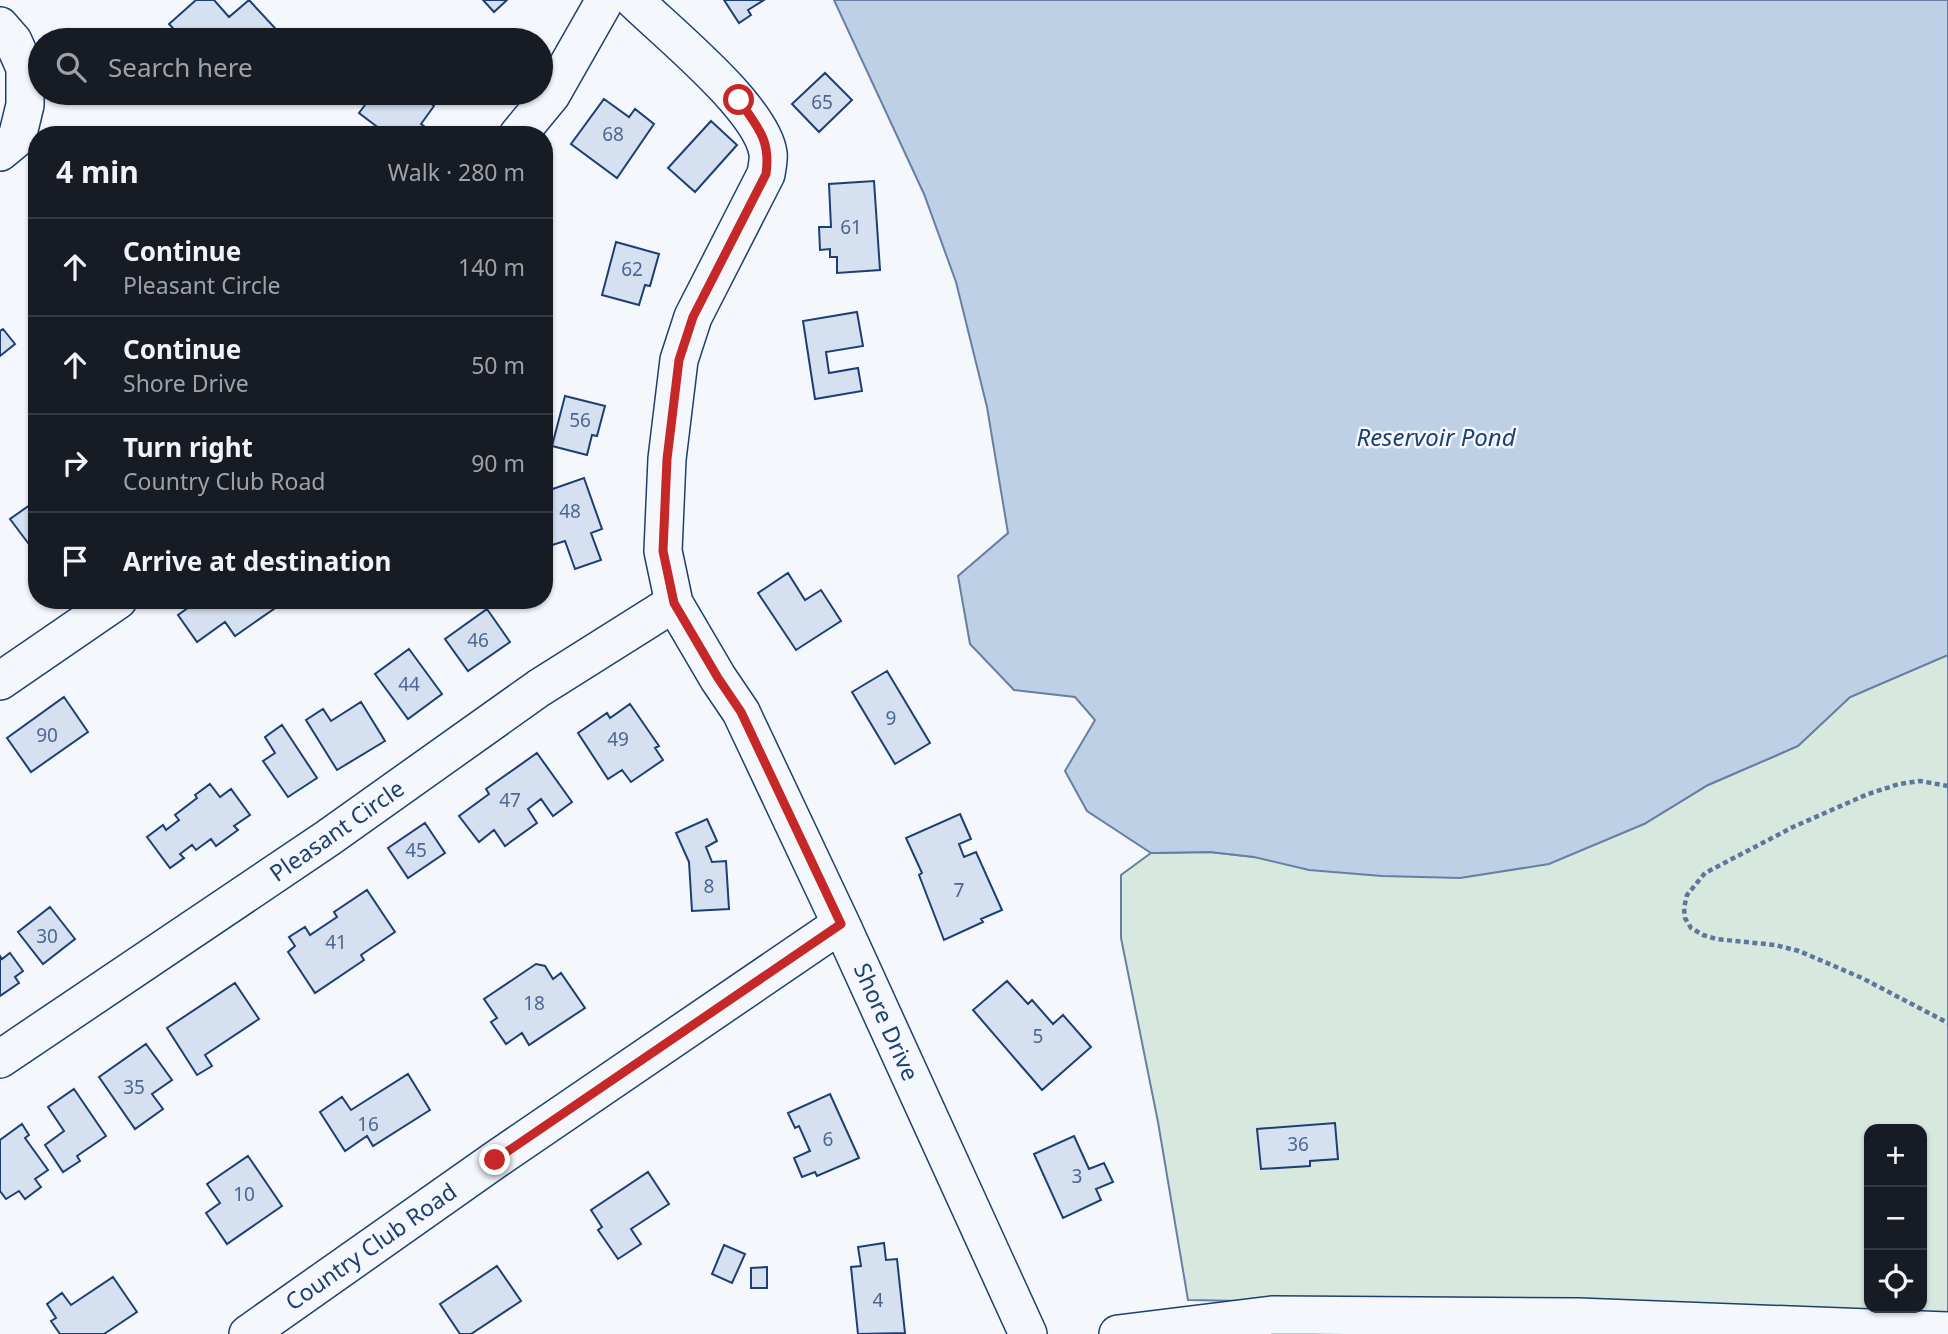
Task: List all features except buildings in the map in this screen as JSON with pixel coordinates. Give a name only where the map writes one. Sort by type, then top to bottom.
[{"type":"street","points":[[553,91],[605,0]]},
{"type":"street","points":[[634,0],[739,100],[764,139],[769,155],[766,174],[693,317],[679,360],[667,459],[663,551],[674,603]]},
{"type":"street","points":[[0,26],[13,41],[25,68],[25,106],[17,138],[0,152]]},
{"type":"street","points":[[525,126],[543,105]]},
{"type":"street","name":"Shore Drive","points":[[674,603],[741,712],[1028,1334]]},
{"type":"street","name":"Pleasant Circle","points":[[0,1059],[328,838],[540,688],[674,603]]},
{"type":"street","points":[[0,681],[105,609]]},
{"type":"street","name":"Country Club Road","points":[[248,1334],[495,1160],[841,924]]},
{"type":"street","points":[[1118,1334],[1272,1315],[1578,1317],[1948,1331]]},
{"type":"path","points":[[1948,786],[1920,781],[1899,783],[1793,827],[1704,873],[1687,895],[1684,908],[1685,918],[1691,928],[1703,935],[1798,951],[1862,978],[1948,1023]]},
{"type":"shaded area","points":[[1948,655],[1948,1334],[1536,1306],[1188,1300],[1158,1122],[1121,938],[1121,875],[1151,853],[1210,852],[1254,857],[1644,824],[1708,785],[1798,746],[1850,697]]},
{"type":"water","name":"Reservoir Pond","points":[[834,0],[1948,0],[1948,655],[1850,697],[1798,746],[1708,785],[1644,824],[1549,864],[1460,878],[1382,876],[1309,870],[1254,857],[1210,852],[1151,853],[1087,811],[1065,771],[1095,720],[1075,697],[1014,690],[970,644],[958,576],[1008,533],[987,407],[956,282],[924,194]]},
{"type":"route","points":[[495,1160],[841,924],[741,712],[674,603],[663,551],[667,459],[679,360],[693,317],[766,174],[769,155],[764,139],[739,100]]}]
